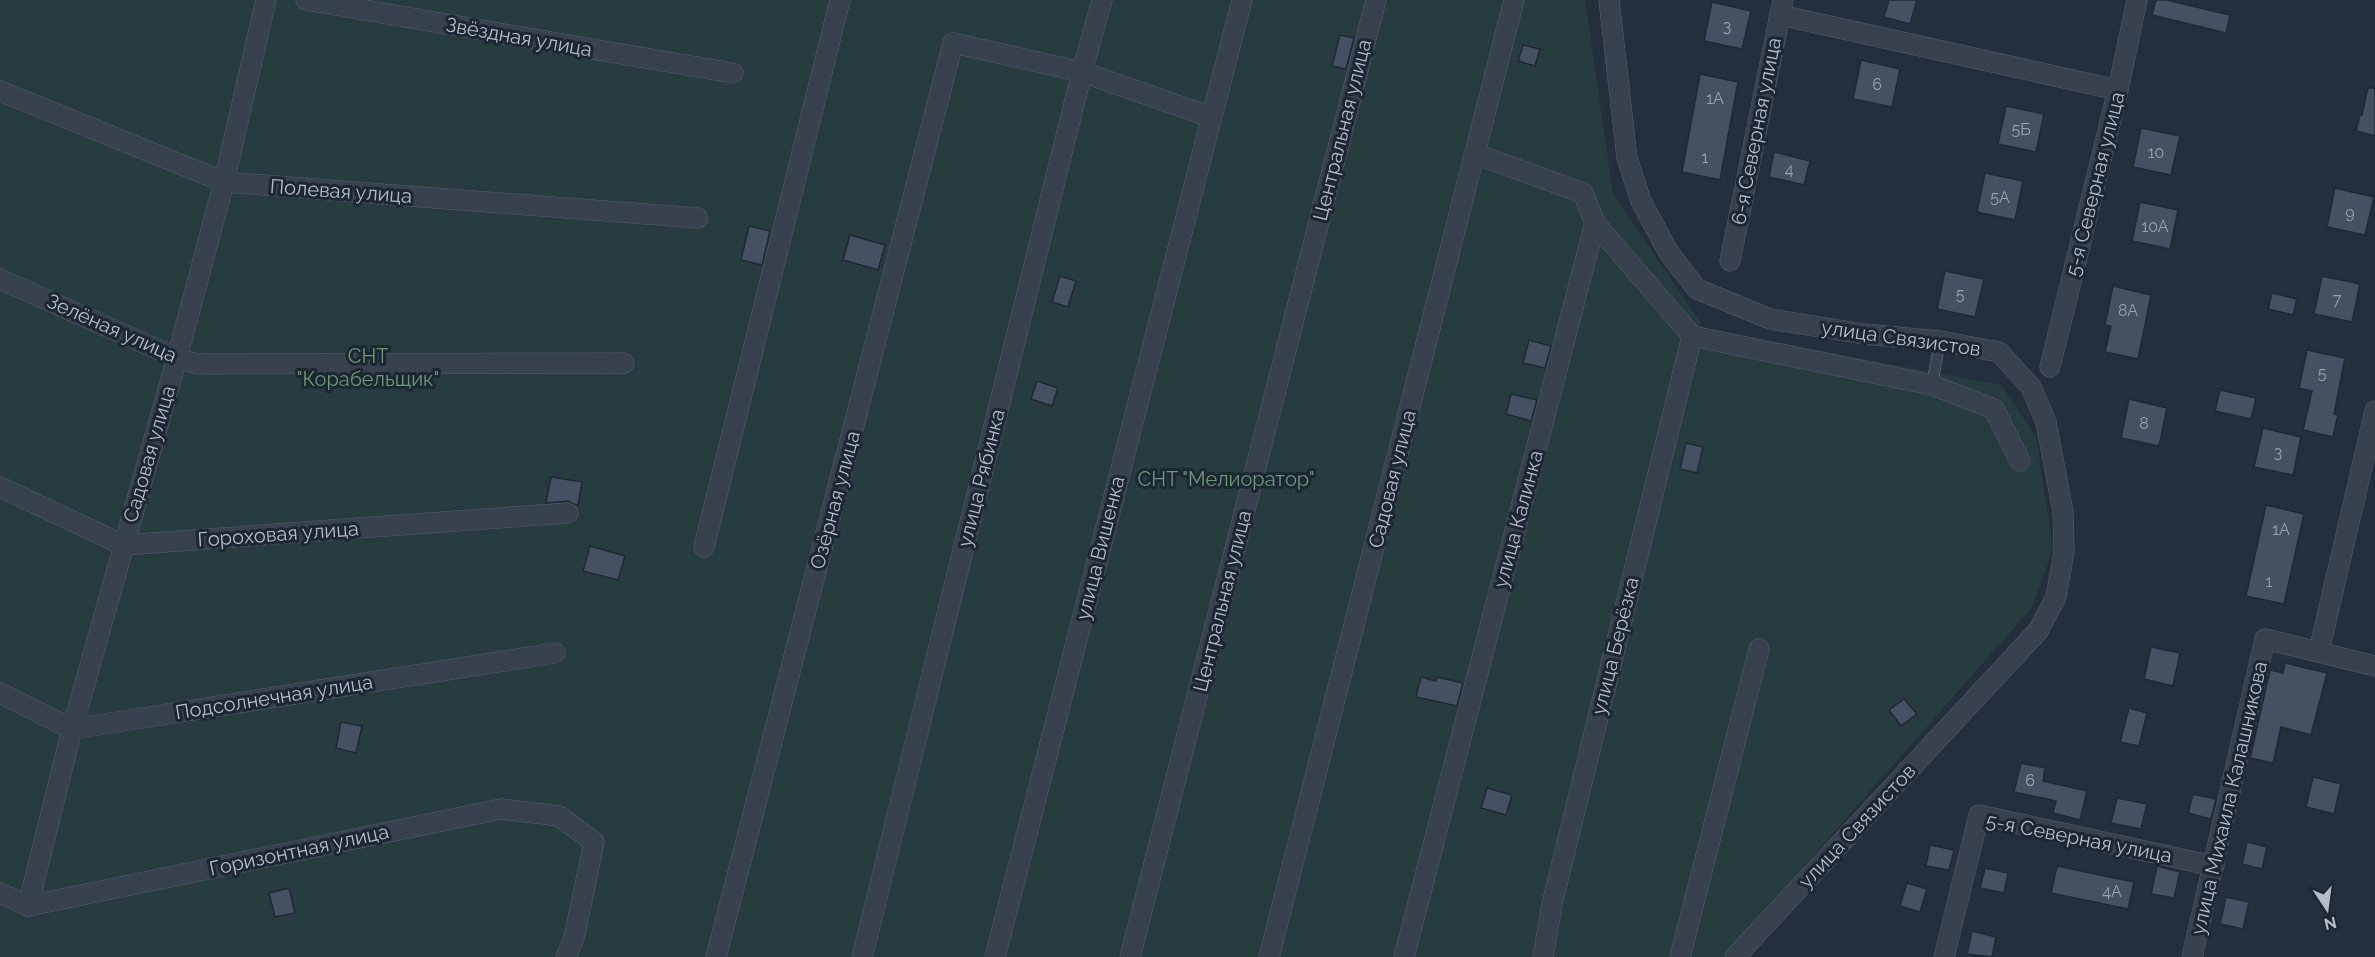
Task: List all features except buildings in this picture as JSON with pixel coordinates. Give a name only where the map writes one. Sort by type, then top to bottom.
[{"type":"street","name":"Садовая улица","points":[[28,906],[72,729],[177,358],[224,182],[266,0]]},
{"type":"street","name":"Звёздная улица","points":[[306,0],[733,73]]},
{"type":"street","points":[[704,548],[840,0]]},
{"type":"street","name":"улица Рябинка","points":[[862,957],[1082,72],[1102,0]]},
{"type":"street","name":"улица Вишенка","points":[[995,957],[1242,0]]},
{"type":"street","name":"Центральная улица","points":[[1130,957],[1376,0]]},
{"type":"street","name":"Садовая улица","points":[[1269,957],[1514,0]]},
{"type":"street","name":"улица Связистов","points":[[1609,0],[1627,158],[1641,201],[1669,253],[1697,289],[1770,319],[1864,334],[1940,341],[1999,352],[2031,387],[2046,422],[2063,512],[2064,552],[2056,597],[2038,631],[1735,957]]},
{"type":"street","name":"5-я Северная улица","points":[[2050,367],[2118,90],[2137,0]]},
{"type":"street","points":[[1781,7],[2118,90]]},
{"type":"street","name":"6-я Северная улица","points":[[1730,261],[1781,7]]},
{"type":"street","name":"Озёрная улица","points":[[716,957],[953,43],[1082,72]]},
{"type":"street","points":[[1082,72],[1211,117]]},
{"type":"street","name":"Полевая улица","points":[[0,91],[224,182],[699,218]]},
{"type":"street","points":[[1475,154],[1582,193],[1595,223],[1692,336],[1932,385],[1994,409],[2020,461]]},
{"type":"street","name":"улица Калинка","points":[[1404,957],[1595,223]]},
{"type":"street","name":"Зелёная улица","points":[[0,279],[177,358],[197,364],[624,363]]},
{"type":"street","name":"улица Берёзка","points":[[1543,957],[1552,904],[1692,336]]},
{"type":"street","points":[[2375,411],[2319,651],[2375,666]]},
{"type":"street","name":"Гороховая улица","points":[[0,487],[123,545],[568,513]]},
{"type":"street","name":"улица Михаила Калашникова","points":[[2192,957],[2265,639],[2319,651]]},
{"type":"street","points":[[1680,957],[1758,649]]},
{"type":"street","name":"Подсолнечная улица","points":[[72,729],[555,653]]},
{"type":"street","points":[[0,693],[72,729]]},
{"type":"street","name":"Горизонтная улица","points":[[28,906],[501,809],[559,816],[594,842],[574,938],[566,957]]},
{"type":"street","name":"5-я Северная улица","points":[[1944,957],[1979,815],[2214,866]]},
{"type":"street","points":[[0,893],[28,906]]},
{"type":"lane","points":[[1932,385],[1940,341]]},
{"type":"green space","name":"СНТ \"Мелиоратор\"","points":[[0,0],[1585,0],[1613,194],[1705,329],[2001,385],[2036,437],[2053,548],[2033,606],[1724,957],[0,957]]},
{"type":"park label","name":"СНТ \"Корабельщик\"","points":[[368,368]]}]
